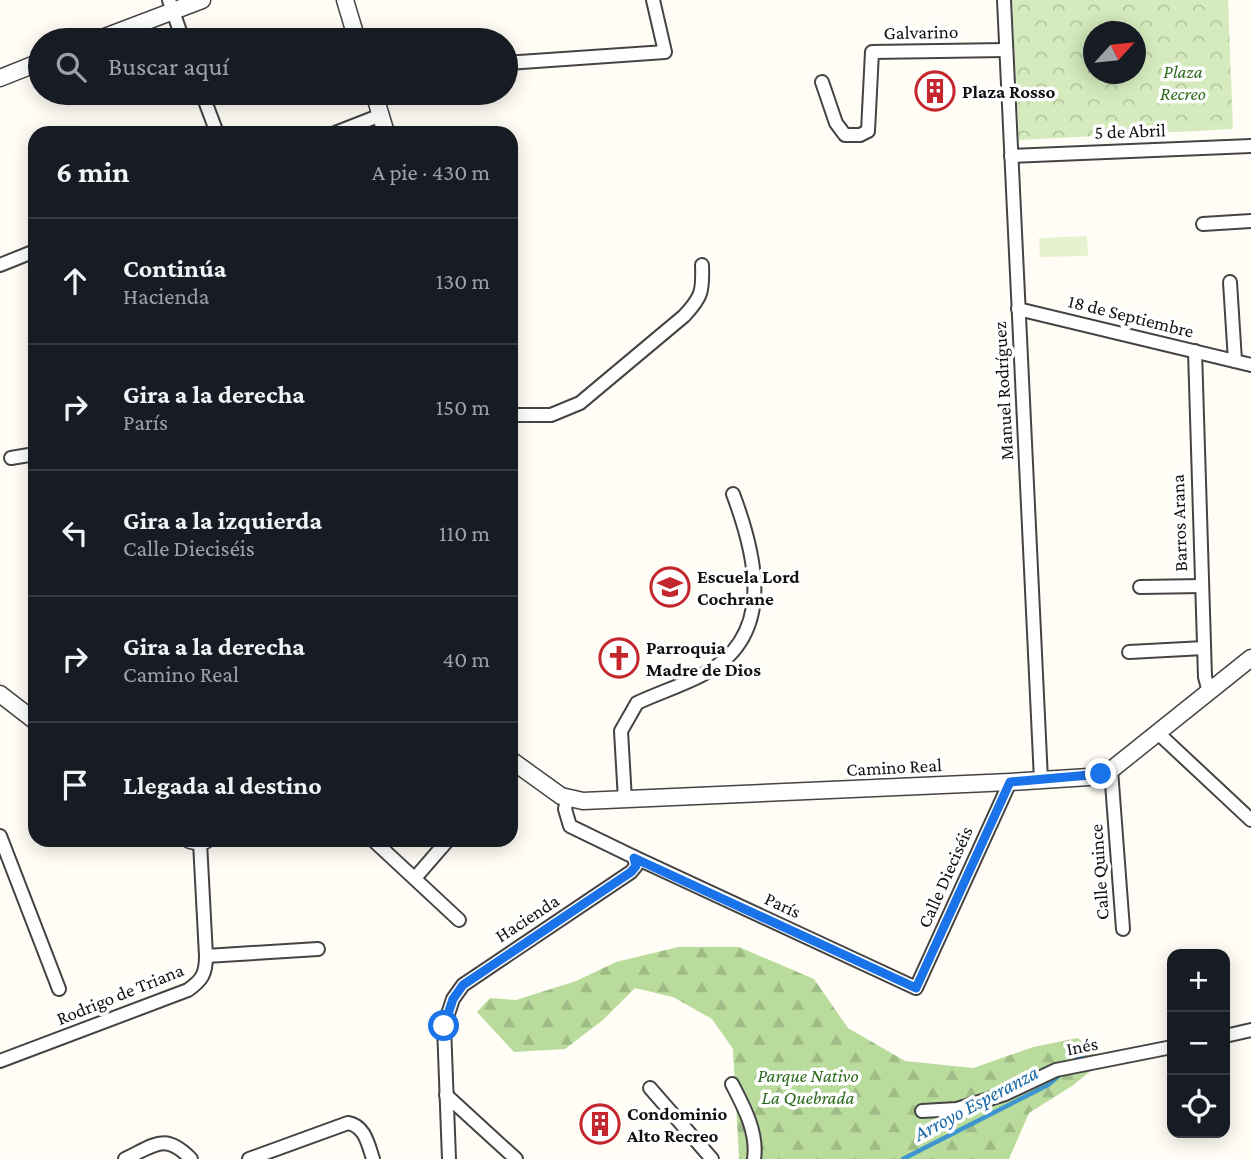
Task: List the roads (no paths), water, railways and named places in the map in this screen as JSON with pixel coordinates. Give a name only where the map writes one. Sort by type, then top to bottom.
[{"type":"street","points":[[122,28],[171,5],[202,0]]},
{"type":"street","points":[[345,0],[353,28]]},
{"type":"street","points":[[518,62],[665,52],[653,0]]},
{"type":"street","name":"Manuel Rodríguez","points":[[1004,0],[1041,780]]},
{"type":"street","points":[[171,5],[179,28]]},
{"type":"street","name":"Galvarino","points":[[822,82],[836,123],[845,135],[860,135],[868,131],[872,52],[1006,50]]},
{"type":"street","points":[[0,78],[28,67]]},
{"type":"street","points":[[206,105],[214,126]]},
{"type":"street","points":[[378,105],[384,126]]},
{"type":"street","points":[[353,126],[381,115]]},
{"type":"street","name":"5 de Abril","points":[[1011,156],[1251,146]]},
{"type":"street","points":[[1203,224],[1251,221]]},
{"type":"street","points":[[0,265],[28,254]]},
{"type":"street","points":[[518,415],[551,415],[580,403],[684,316],[699,300],[702,265]]},
{"type":"street","points":[[1230,282],[1235,361]]},
{"type":"street","name":"18 de Septiembre","points":[[1018,309],[1251,365]]},
{"type":"street","name":"Barros Arana","points":[[1195,351],[1205,677],[1209,692]]},
{"type":"street","points":[[11,458],[28,455]]},
{"type":"street","points":[[625,800],[621,731],[630,712],[637,703],[703,675],[726,659],[740,642],[751,621],[755,597],[754,571],[745,528],[733,494]]},
{"type":"street","points":[[1140,587],[1202,586]]},
{"type":"street","points":[[1129,652],[1204,648]]},
{"type":"street","name":"Camino Real","points":[[567,799],[583,802],[1089,777],[1111,770],[1251,658]]},
{"type":"street","points":[[0,694],[28,716]]},
{"type":"street","points":[[1159,734],[1251,820]]},
{"type":"street","points":[[518,768],[567,799],[565,808],[570,826],[634,858]]},
{"type":"street","name":"Calle Quince","points":[[1111,770],[1123,929]]},
{"type":"street","name":"Calle Dieciséis","points":[[916,988],[1010,782]]},
{"type":"street","points":[[0,836],[59,989]]},
{"type":"street","name":"Rodrigo de Triana","points":[[0,1061],[188,990],[199,982],[205,974],[206,956],[199,847]]},
{"type":"street","points":[[381,847],[459,920]]},
{"type":"street","points":[[415,878],[442,847]]},
{"type":"street","name":"París","points":[[634,858],[916,988]]},
{"type":"street","name":"Hacienda","points":[[449,1159],[444,1026],[453,999],[463,985],[631,872],[636,866],[634,858]]},
{"type":"street","points":[[206,956],[318,948]]},
{"type":"street","points":[[1230,1035],[1251,1030]]},
{"type":"street","name":"Inés","points":[[922,1111],[957,1110],[1005,1094],[1056,1070],[1167,1048]]},
{"type":"street","points":[[732,1084],[745,1108],[752,1129],[754,1159]]},
{"type":"street","points":[[650,1088],[712,1159]]},
{"type":"street","points":[[446,1096],[516,1159]]},
{"type":"street","points":[[250,1159],[348,1123],[355,1124],[362,1130],[373,1159]]},
{"type":"street","points":[[125,1159],[161,1143],[172,1143],[191,1159]]},
{"type":"waterway","name":"Arroyo Esperanza","points":[[1074,1062],[1092,1045]]},
{"type":"waterway","name":"Arroyo Esperanza","points":[[903,1159],[1048,1085],[1062,1073]]},
{"type":"place","name":"Plaza Rosso","points":[[935,91]]},
{"type":"place","name":"Escuela Lord Cochrane","points":[[670,587]]},
{"type":"place","name":"Parroquia Madre de Dios","points":[[619,658]]},
{"type":"place","name":"Condominio Alto Recreo","points":[[600,1124]]},
{"type":"park label","name":"Plaza Recreo","points":[[1183,82]]},
{"type":"park label","name":"Parque Nativo La Quebrada","points":[[808,1086]]}]
